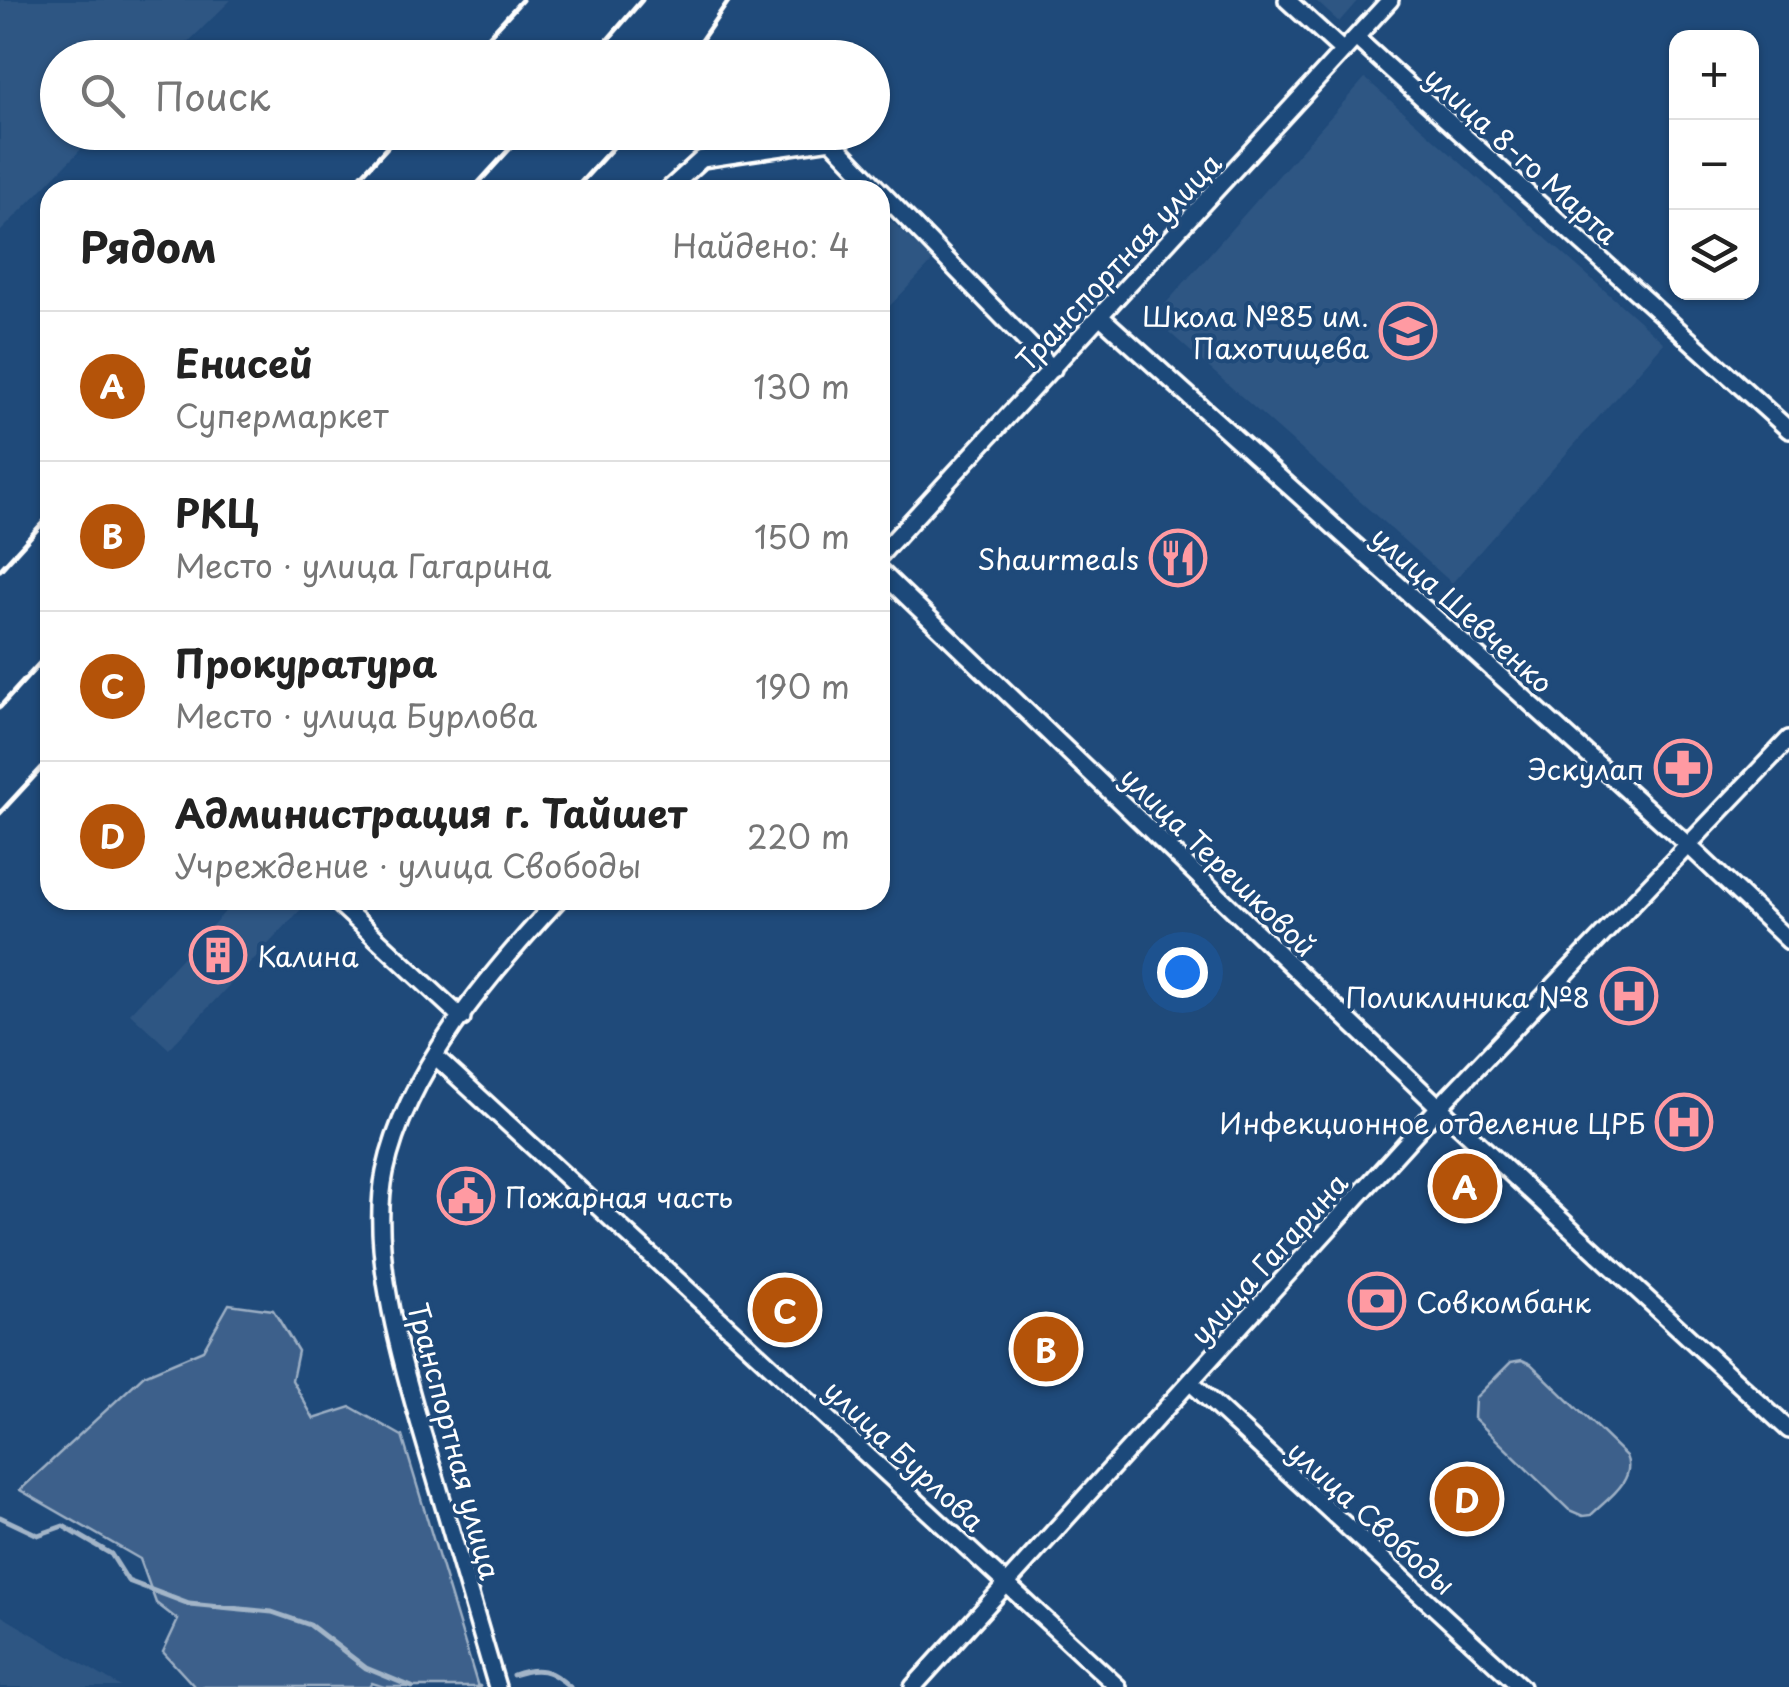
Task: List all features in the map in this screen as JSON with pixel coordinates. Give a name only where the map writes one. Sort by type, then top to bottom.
[{"type":"street","points":[[1287,0],[1344,51]]},
{"type":"street","name":"Транспортная улица","points":[[890,543],[1390,0]]},
{"type":"street","name":"улица 8-го Марта","points":[[1356,38],[1789,430]]},
{"type":"street","points":[[679,180],[702,159],[763,150]]},
{"type":"street","points":[[841,150],[870,180]]},
{"type":"street","points":[[890,200],[1053,368]]},
{"type":"street","name":"улица Шевченко","points":[[1102,317],[1689,846],[1789,941]]},
{"type":"street","name":"улица Терешковой","points":[[890,580],[1439,1107],[1789,1430]]},
{"type":"street","name":"улица Гагарина","points":[[913,1687],[1439,1107],[1789,739]]},
{"type":"street","points":[[345,910],[462,1018]]},
{"type":"street","name":"Транспортная улица","points":[[497,1687],[407,1382],[380,1246],[385,1172],[406,1106],[509,952],[549,910]]},
{"type":"street","name":"улица Бурлова","points":[[436,1057],[1118,1687]]},
{"type":"street","name":"улица Свободы","points":[[1190,1382],[1522,1687]]},
{"type":"shaded area","points":[[0,0],[231,0],[190,40],[40,40],[40,150],[80,150],[51,180],[40,180],[40,191],[0,232]]},
{"type":"shaded area","points":[[1315,0],[1358,0],[1339,22]]},
{"type":"shaded area","name":"Школа №85 им. Пахотищева","points":[[1365,78],[1664,343],[1452,583],[1153,318]]},
{"type":"shaded area","points":[[890,220],[933,261],[890,306]]},
{"type":"shaded area","points":[[227,910],[300,910],[169,1049],[130,1013]]},
{"type":"shaded area","points":[[229,1304],[273,1310],[298,1351],[292,1380],[314,1419],[351,1407],[402,1436],[478,1687],[384,1687],[372,1683],[369,1687],[195,1687],[163,1652],[178,1620],[156,1603],[140,1559],[20,1490],[144,1375],[203,1350]]},
{"type":"shaded area","points":[[1522,1360],[1531,1364],[1626,1456],[1624,1481],[1591,1515],[1569,1510],[1474,1418],[1475,1398],[1511,1362]]},
{"type":"shaded area","points":[[0,1615],[121,1687],[0,1687]]},
{"type":"waterway","points":[[0,1517],[38,1535],[63,1526],[111,1554],[128,1581],[189,1604],[272,1612],[310,1625],[366,1668],[412,1687]]},
{"type":"waterway","points":[[513,1675],[543,1671],[570,1687]]},
{"type":"railway","points":[[485,40],[522,0]]},
{"type":"railway","points":[[608,40],[642,0]]},
{"type":"railway","points":[[701,40],[729,0]]},
{"type":"railway","points":[[357,180],[385,150]]},
{"type":"railway","points":[[481,180],[509,150]]},
{"type":"railway","points":[[583,180],[611,150]]},
{"type":"railway","points":[[0,570],[40,526]]},
{"type":"railway","points":[[0,707],[40,663]]},
{"type":"railway","points":[[0,813],[40,770]]},
{"type":"place","name":"Школа №85 им. Пахотищева","points":[[1408,331]]},
{"type":"place","name":"Shaurmeals","points":[[1178,558]]},
{"type":"place","name":"Эскулап","points":[[1683,768]]},
{"type":"place","name":"Калина","points":[[218,955]]},
{"type":"place","name":"Поликлиника №8","points":[[1629,996]]},
{"type":"place","name":"Инфекционное отделение ЦРБ","points":[[1684,1122]]},
{"type":"place","name":"Енисей","points":[[1465,1186]]},
{"type":"place","name":"Пожарная часть","points":[[466,1196]]},
{"type":"place","name":"Совкомбанк","points":[[1377,1301]]},
{"type":"place","name":"Прокуратура","points":[[785,1310]]},
{"type":"place","name":"РКЦ","points":[[1046,1349]]},
{"type":"place","name":"Администрация г. Тайшет","points":[[1467,1499]]}]
